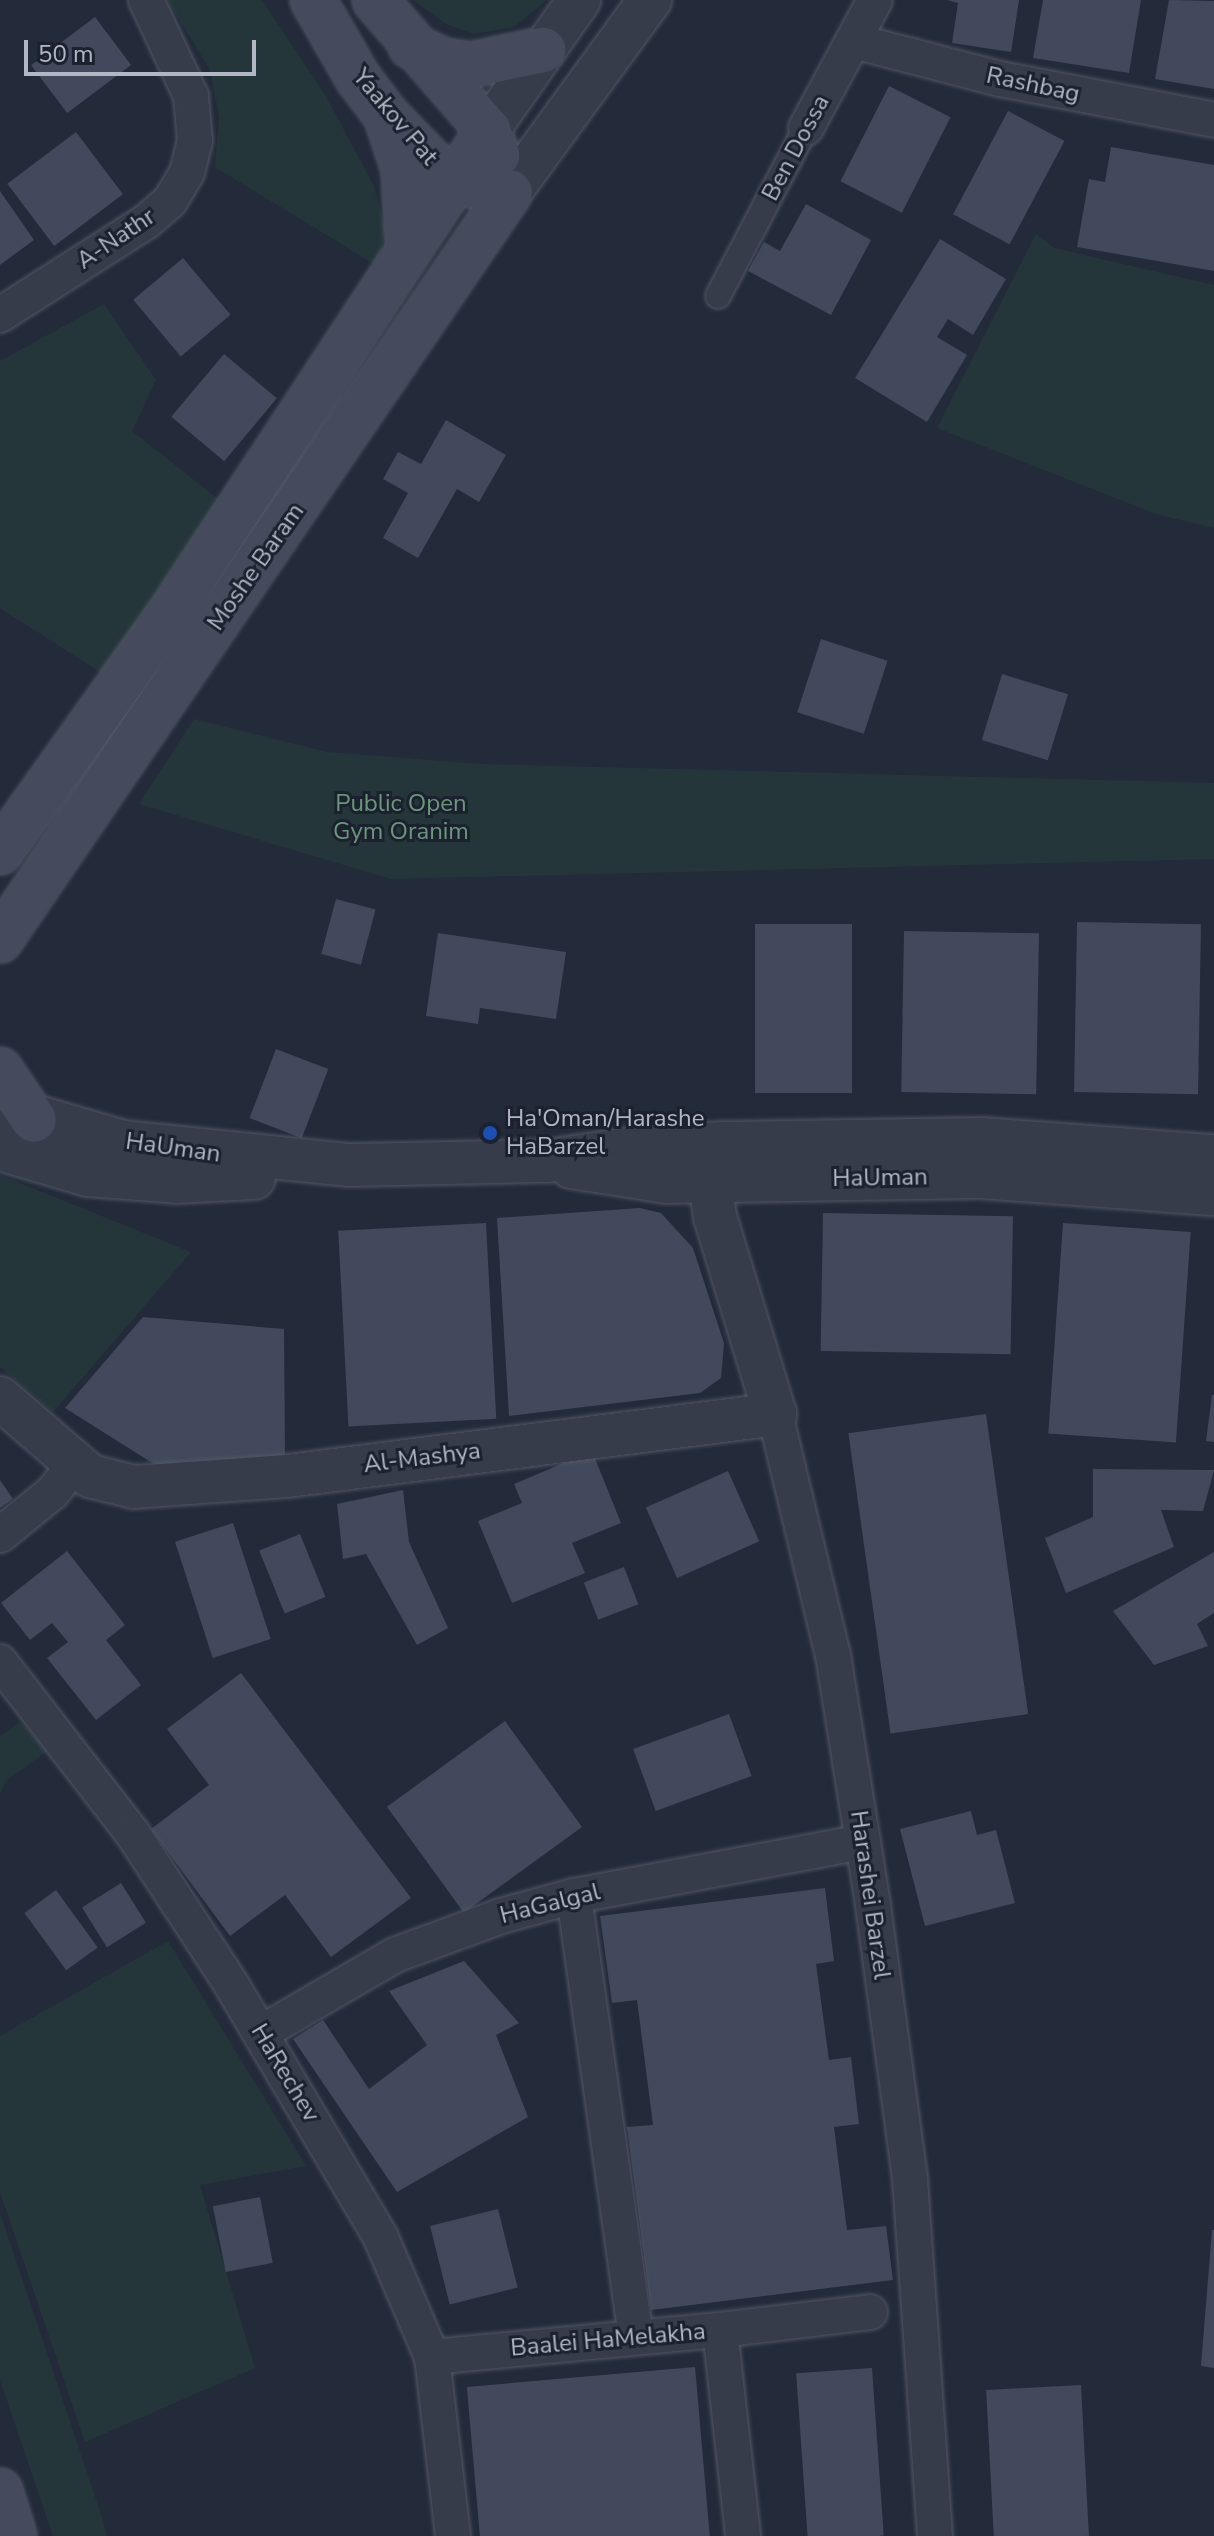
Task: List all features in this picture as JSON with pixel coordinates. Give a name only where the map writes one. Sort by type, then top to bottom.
[{"type":"main road","name":"Yaakov Pat","points":[[313,0],[358,78],[386,115],[451,182],[510,192]]},
{"type":"main road","points":[[375,0],[409,44],[488,130],[510,192]]},
{"type":"main road","points":[[409,44],[444,61],[471,65],[543,50]]},
{"type":"main road","points":[[386,115],[404,169],[408,244]]},
{"type":"main road","name":"Moshe Baram","points":[[0,852],[165,621],[408,244],[488,130]]},
{"type":"main road","name":"Moshe Baram","points":[[0,940],[510,192]]},
{"type":"main road","points":[[0,1070],[17,1113]]},
{"type":"main road","points":[[0,2491],[14,2536]]},
{"type":"street","name":"A-Nathr","points":[[0,315],[147,221],[170,201],[187,173],[195,141],[191,96],[146,0]]},
{"type":"street","points":[[488,130],[579,0]]},
{"type":"street","points":[[510,192],[650,0]]},
{"type":"street","name":"Ben Dossa","points":[[718,296],[875,0]]},
{"type":"street","name":"Rashbag","points":[[854,41],[1000,79],[1214,120]]},
{"type":"street","name":"HaUman","points":[[17,1113],[182,1150],[350,1165],[547,1161],[636,1148],[725,1143],[981,1139],[1214,1156]]},
{"type":"street","points":[[725,1143],[726,1181]]},
{"type":"street","name":"HaUman","points":[[0,1149],[88,1175],[176,1182],[226,1182],[350,1165]]},
{"type":"street","name":"HaUman","points":[[547,1161],[642,1181],[980,1177],[1214,1194]]},
{"type":"street","name":"Harashei Barzel","points":[[726,1181],[732,1266],[775,1414],[833,1655],[863,1842],[910,2179],[935,2536]]},
{"type":"street","name":"Al-Mashya","points":[[0,1398],[74,1465],[108,1484],[134,1487],[236,1481],[775,1414]]},
{"type":"street","points":[[0,1535],[53,1492],[74,1465]]},
{"type":"street","name":"HaRechev","points":[[0,1662],[133,1834],[261,2033],[381,2238],[432,2357],[453,2536]]},
{"type":"street","name":"HaGalgal","points":[[261,2033],[395,1955],[501,1916],[574,1896],[863,1842]]},
{"type":"street","points":[[574,1896],[636,2337]]},
{"type":"street","points":[[720,2330],[870,2312]]},
{"type":"street","name":"Baalei HaMelakha","points":[[432,2357],[720,2330],[743,2536]]},
{"type":"green space","points":[[167,0],[262,0],[324,93],[374,186],[385,228],[379,267],[215,167],[219,117],[210,70]]},
{"type":"green space","points":[[413,0],[547,0],[514,27],[474,34],[446,24]]},
{"type":"green space","points":[[1036,234],[1054,248],[1214,285],[1214,528],[1156,514],[937,428]]},
{"type":"green space","points":[[104,304],[156,380],[132,431],[227,506],[103,674],[0,608],[0,361]]},
{"type":"green space","name":"Public Open Gym Oranim","points":[[194,719],[327,752],[481,764],[1214,783],[1214,859],[391,879],[139,804]]},
{"type":"green space","points":[[0,1175],[191,1252],[53,1412],[0,1367]]},
{"type":"green space","points":[[21,1721],[47,1751],[6,1781],[0,1794],[0,1737]]},
{"type":"green space","points":[[168,1941],[306,2166],[200,2185],[255,2368],[85,2442],[0,2192],[0,2036]]},
{"type":"green space","points":[[0,2213],[107,2536],[53,2536],[0,2380]]},
{"type":"building","points":[[947,0],[1019,0],[1011,52],[952,43],[958,3]]},
{"type":"building","points":[[1043,0],[1141,0],[1129,73],[1033,58]]},
{"type":"building","points":[[1169,0],[1214,1],[1214,89],[1155,79]]},
{"type":"building","points":[[95,17],[131,65],[67,113],[31,65]]},
{"type":"building","points":[[889,86],[950,117],[902,213],[840,181]]},
{"type":"building","points":[[1008,111],[1065,141],[1010,244],[953,214]]},
{"type":"building","points":[[76,132],[123,194],[54,246],[7,184]]},
{"type":"building","points":[[1111,147],[1214,165],[1214,271],[1077,247],[1089,179],[1105,182]]},
{"type":"building","points":[[0,191],[34,240],[0,265]]},
{"type":"building","points":[[806,204],[871,240],[831,315],[748,271],[764,242],[780,251]]},
{"type":"building","points":[[940,239],[1006,279],[973,335],[948,319],[937,337],[967,355],[927,422],[855,378]]},
{"type":"building","points":[[183,258],[231,315],[181,356],[133,300]]},
{"type":"building","points":[[224,354],[277,398],[224,461],[171,417]]},
{"type":"building","points":[[446,420],[506,455],[479,502],[457,489],[418,558],[383,538],[408,493],[383,479],[398,452],[421,464]]},
{"type":"building","points":[[821,639],[888,661],[864,734],[797,712]]},
{"type":"building","points":[[1002,674],[1068,694],[1048,760],[982,740]]},
{"type":"building","points":[[336,899],[376,910],[361,965],[321,954]]},
{"type":"building","points":[[1077,922],[1201,924],[1198,1094],[1074,1092]]},
{"type":"building","points":[[755,924],[852,924],[852,1093],[755,1093]]},
{"type":"building","points":[[904,931],[1039,933],[1036,1094],[901,1092]]},
{"type":"building","points":[[438,933],[566,952],[556,1019],[480,1008],[478,1024],[426,1016]]},
{"type":"building","points":[[276,1049],[328,1069],[302,1138],[249,1118]]},
{"type":"building","points":[[640,1208],[661,1213],[693,1248],[724,1343],[721,1378],[700,1393],[509,1416],[497,1218]]},
{"type":"building","points":[[823,1213],[1013,1216],[1011,1354],[821,1351]]},
{"type":"building","points":[[486,1223],[496,1419],[348,1426],[338,1231]]},
{"type":"building","points":[[1063,1223],[1191,1232],[1176,1442],[1048,1433]]},
{"type":"building","points":[[143,1317],[284,1329],[285,1458],[165,1471],[65,1408]]},
{"type":"building","points":[[1214,1395],[1214,1442],[1206,1441]]},
{"type":"building","points":[[986,1414],[1028,1714],[891,1733],[848,1433]]},
{"type":"building","points":[[592,1451],[621,1523],[572,1543],[585,1573],[512,1603],[478,1521],[522,1503],[514,1484]]},
{"type":"building","points":[[1093,1469],[1214,1470],[1203,1511],[1161,1510],[1174,1547],[1066,1593],[1045,1538],[1093,1517]]},
{"type":"building","points":[[728,1471],[759,1541],[677,1578],[646,1508]]},
{"type":"building","points":[[0,1480],[13,1499],[0,1508]]},
{"type":"building","points":[[403,1490],[409,1542],[448,1628],[417,1645],[366,1554],[343,1559],[337,1504]]},
{"type":"building","points":[[233,1523],[271,1639],[213,1658],[175,1542]]},
{"type":"building","points":[[300,1534],[325,1597],[285,1614],[259,1550]]},
{"type":"building","points":[[67,1551],[125,1625],[106,1640],[141,1685],[96,1720],[47,1658],[68,1642],[52,1623],[30,1640],[1,1603]]},
{"type":"building","points":[[1214,1552],[1214,1613],[1197,1624],[1208,1646],[1154,1665],[1113,1611]]},
{"type":"building","points":[[624,1567],[638,1604],[598,1620],[584,1582]]},
{"type":"building","points":[[241,1673],[411,1898],[331,1957],[285,1895],[230,1936],[151,1829],[209,1785],[167,1729]]},
{"type":"building","points":[[729,1714],[752,1776],[656,1811],[633,1749]]},
{"type":"building","points":[[505,1721],[582,1827],[464,1913],[387,1807]]},
{"type":"building","points":[[971,1811],[977,1835],[996,1830],[1015,1903],[925,1926],[900,1829]]},
{"type":"building","points":[[121,1883],[146,1923],[107,1947],[82,1907]]},
{"type":"building","points":[[825,1888],[834,1961],[816,1964],[829,2060],[851,2057],[859,2124],[834,2127],[847,2230],[886,2226],[893,2280],[651,2310],[627,2127],[653,2125],[637,2000],[612,2003],[600,1916]]},
{"type":"building","points":[[56,1890],[98,1947],[66,1970],[24,1913]]},
{"type":"building","points":[[464,1961],[519,2023],[496,2035],[528,2117],[397,2192],[293,2039],[323,2020],[369,2089],[427,2045],[389,1991]]},
{"type":"building","points":[[260,2197],[273,2263],[226,2272],[213,2206]]},
{"type":"building","points":[[498,2209],[518,2288],[450,2305],[430,2226]]},
{"type":"building","points":[[1214,2230],[1214,2368],[1201,2366]]},
{"type":"building","points":[[695,2367],[710,2536],[480,2536],[467,2387]]},
{"type":"building","points":[[872,2368],[884,2536],[808,2536],[796,2373]]},
{"type":"building","points":[[1081,2385],[1089,2536],[994,2536],[986,2390]]},
{"type":"place","name":"Ha'Oman/Harashe HaBarzel","points":[[490,1133]]}]
